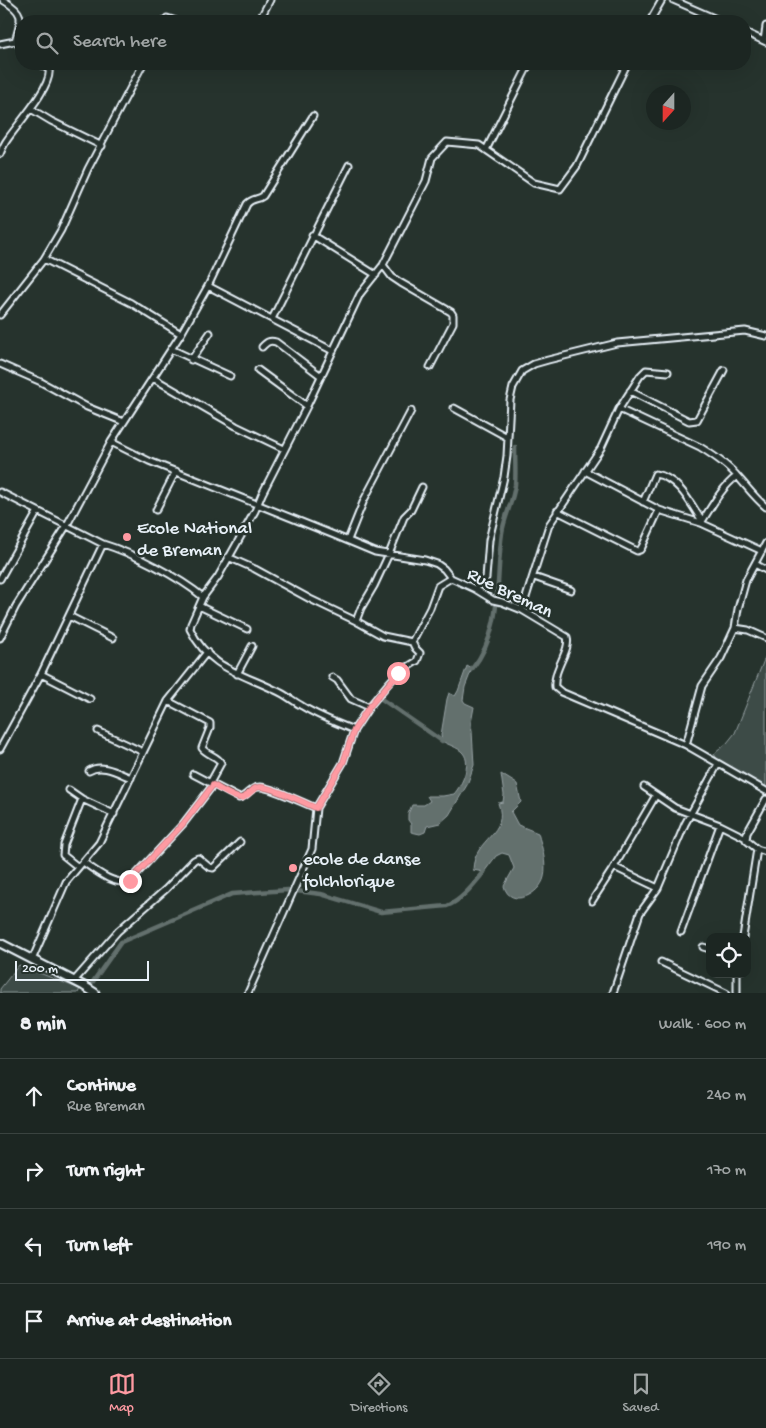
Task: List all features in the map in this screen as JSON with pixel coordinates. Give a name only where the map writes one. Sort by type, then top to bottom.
[{"type":"main road","points":[[0,943],[93,992]]},
{"type":"street","points":[[3,0],[15,8],[20,15]]},
{"type":"street","points":[[262,15],[270,0]]},
{"type":"street","points":[[653,15],[662,0]]},
{"type":"street","points":[[672,0],[707,15]]},
{"type":"street","points":[[751,35],[765,41],[766,26]]},
{"type":"street","points":[[0,44],[15,41]]},
{"type":"street","points":[[0,154],[7,140],[31,109],[50,74],[49,70]]},
{"type":"street","points":[[0,315],[44,259],[61,230],[88,170],[141,70]]},
{"type":"street","points":[[486,150],[526,70]]},
{"type":"street","points":[[354,730],[329,720],[276,690],[237,674],[214,661],[194,637],[190,629],[199,606],[243,533],[307,406],[360,294],[376,275],[426,180],[432,158],[448,142],[479,145],[534,183],[560,189],[577,166],[624,70]]},
{"type":"street","points":[[31,109],[102,146]]},
{"type":"street","points":[[0,638],[16,606],[67,525],[111,442],[181,334],[208,286],[247,204],[252,199],[263,196],[313,116]]},
{"type":"street","points":[[272,319],[312,235],[349,165]]},
{"type":"street","points":[[312,235],[376,275]]},
{"type":"street","points":[[44,259],[131,303],[181,334]]},
{"type":"street","points":[[382,264],[392,276],[453,315],[453,323],[430,367]]},
{"type":"street","points":[[208,286],[333,350]]},
{"type":"street","points":[[475,589],[486,578],[493,518],[504,477],[510,400],[513,387],[522,371],[534,364],[617,343],[745,331],[766,336]]},
{"type":"street","points":[[191,360],[210,333]]},
{"type":"street","points":[[262,347],[271,340],[276,342],[321,376]]},
{"type":"street","points":[[171,350],[230,376]]},
{"type":"street","points":[[0,364],[41,382],[87,407],[124,422]]},
{"type":"street","points":[[258,370],[307,406]]},
{"type":"street","points":[[522,610],[549,525],[601,448],[619,409],[630,391],[646,370],[668,372]]},
{"type":"street","points":[[630,391],[693,422],[697,420],[724,370]]},
{"type":"street","points":[[153,378],[236,426],[284,449]]},
{"type":"street","points":[[454,408],[507,437]]},
{"type":"street","points":[[619,409],[711,454],[738,476],[754,497],[766,507]]},
{"type":"street","points":[[348,540],[364,500],[411,411]]},
{"type":"street","points":[[111,442],[139,457],[374,552],[425,560],[437,564],[444,569],[450,578]]},
{"type":"street","points":[[156,510],[176,471]]},
{"type":"street","points":[[585,471],[659,510],[702,522],[762,551]]},
{"type":"street","points":[[643,502],[655,474],[658,474],[680,489],[702,522]]},
{"type":"street","points":[[702,522],[730,481],[738,476]]},
{"type":"street","points":[[356,621],[389,554],[404,517],[411,510],[422,487]]},
{"type":"street","points":[[0,492],[178,579],[203,597]]},
{"type":"street","points":[[557,511],[640,550],[659,510]]},
{"type":"street","points":[[0,579],[38,512]]},
{"type":"street","points":[[686,745],[702,686],[721,658],[735,628],[746,580],[766,543]]},
{"type":"street","points":[[0,749],[41,674],[104,544]]},
{"type":"street","points":[[228,557],[255,569],[310,600],[356,621],[383,636],[412,642],[420,653],[417,661],[398,673],[369,707],[354,730],[343,763],[316,808],[312,849],[248,993]]},
{"type":"street","points":[[755,564],[766,570]]},
{"type":"street","points":[[534,577],[571,590]]},
{"type":"street","name":"Rue Breman","points":[[412,642],[430,608],[438,586],[450,578],[475,589],[493,600],[522,610],[567,637],[568,643],[554,677],[555,687],[561,692],[686,745],[766,791]]},
{"type":"street","points":[[199,606],[247,629]]},
{"type":"street","points":[[69,616],[113,638]]},
{"type":"street","points":[[735,628],[748,630],[766,638]]},
{"type":"street","points":[[237,674],[252,646]]},
{"type":"street","points":[[32,960],[66,882],[99,843],[168,701],[207,652]]},
{"type":"street","points":[[41,674],[90,699]]},
{"type":"street","points":[[332,677],[337,680],[351,699],[369,707]]},
{"type":"street","points":[[83,862],[97,872],[119,883],[130,881],[183,824],[212,784],[221,761],[202,748],[210,728],[210,723],[168,701]]},
{"type":"street","points":[[98,731],[143,752]]},
{"type":"street","points":[[613,993],[640,914],[658,888],[691,814],[718,764]]},
{"type":"street","points":[[89,771],[95,767],[100,767],[131,778]]},
{"type":"street","points":[[193,774],[238,798],[244,798],[252,789],[259,786],[316,808]]},
{"type":"street","points":[[644,787],[675,808],[720,824],[746,838],[757,849],[766,852]]},
{"type":"street","points":[[69,790],[82,799],[114,814]]},
{"type":"street","points":[[592,901],[656,795]]},
{"type":"street","points":[[78,867],[63,855],[64,845],[82,799]]},
{"type":"street","points":[[746,838],[766,799]]},
{"type":"street","points":[[681,932],[720,824]]},
{"type":"street","points":[[74,981],[118,932],[166,889],[194,860],[198,858],[213,868],[240,842]]},
{"type":"street","points":[[744,933],[757,849]]},
{"type":"street","points":[[614,867],[658,888]]},
{"type":"street","points":[[661,962],[726,993]]},
{"type":"street","points":[[737,993],[738,978]]},
{"type":"shaded area","points":[[766,655],[766,788],[719,762],[714,754],[735,733]]},
{"type":"shaded area","points":[[467,666],[472,669],[465,687],[463,700],[474,707],[471,723],[474,765],[467,785],[449,815],[440,823],[427,826],[425,832],[420,834],[411,832],[408,814],[412,805],[424,805],[430,801],[427,796],[454,794],[465,774],[467,763],[463,753],[442,741],[441,735],[449,693],[455,696]]},
{"type":"shaded area","points":[[501,774],[517,784],[521,802],[511,812],[518,825],[538,833],[544,860],[545,871],[541,883],[537,889],[525,897],[512,897],[507,893],[504,886],[514,868],[509,855],[502,853],[496,856],[484,872],[473,870],[479,850],[496,830],[499,822],[498,803],[503,802],[504,795]]},
{"type":"shaded area","points":[[19,965],[80,989],[78,993],[0,993],[0,989]]},
{"type":"waterway","points":[[472,669],[482,654],[494,621],[502,533],[515,485],[515,447]]},
{"type":"waterway","points":[[380,698],[442,741]]},
{"type":"waterway","points":[[87,990],[121,942],[232,894],[288,890],[321,894],[381,912],[447,906],[472,887],[484,872]]},
{"type":"place","name":"Ecole National de Breman","points":[[127,537]]},
{"type":"place","name":"ecole de danse folchlorique","points":[[293,868]]},
{"type":"route","points":[[130,881],[183,824],[213,785],[238,798],[244,798],[252,789],[259,786],[268,788],[316,808],[343,763],[354,730],[369,707],[398,673]]}]
